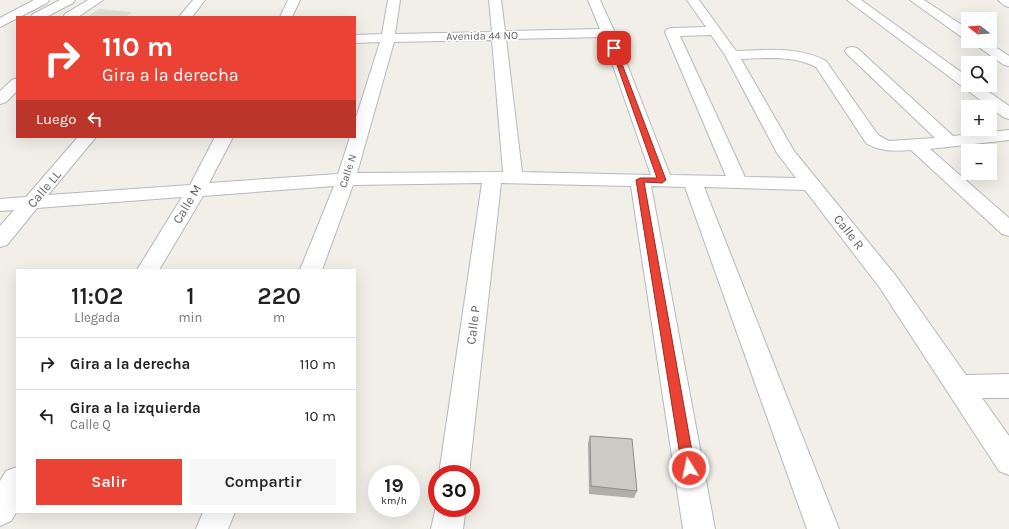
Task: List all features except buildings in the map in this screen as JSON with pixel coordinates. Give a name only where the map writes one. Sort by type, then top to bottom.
[{"type":"street","points":[[0,22],[43,0]]},
{"type":"street","points":[[40,16],[70,0]]},
{"type":"street","points":[[71,16],[97,0]]},
{"type":"street","points":[[186,16],[199,0]]},
{"type":"street","points":[[286,16],[294,0]]},
{"type":"street","name":"Calle N","points":[[311,269],[346,179],[388,38],[394,0]]},
{"type":"street","name":"Calle P","points":[[455,465],[503,177],[495,0]]},
{"type":"street","points":[[594,0],[608,33],[651,180],[699,529]]},
{"type":"street","name":"Calle R","points":[[693,0],[732,55],[786,153],[888,282],[1009,460]]},
{"type":"street","points":[[853,0],[961,80]]},
{"type":"street","points":[[916,0],[961,30]]},
{"type":"street","points":[[1004,0],[1009,3]]},
{"type":"street","points":[[0,37],[16,29]]},
{"type":"street","points":[[714,31],[672,32],[738,182]]},
{"type":"street","name":"Avenida 44 NO","points":[[356,39],[608,33]]},
{"type":"street","points":[[988,48],[1009,62]]},
{"type":"street","points":[[852,51],[949,141]]},
{"type":"street","points":[[732,55],[796,55],[814,60],[821,64],[876,143],[889,146],[915,145],[1009,135]]},
{"type":"street","points":[[0,99],[16,84]]},
{"type":"street","points":[[978,92],[1009,114]]},
{"type":"street","name":"Calle LL","points":[[0,240],[86,138]]},
{"type":"street","name":"Calle M","points":[[149,269],[196,191],[223,138]]},
{"type":"street","points":[[915,145],[1009,229]]},
{"type":"street","points":[[0,205],[346,179],[503,177],[811,184]]},
{"type":"street","points":[[692,181],[823,529]]},
{"type":"street","points":[[960,387],[1009,386]]},
{"type":"street","points":[[0,510],[16,484]]},
{"type":"street","points":[[212,529],[219,513]]},
{"type":"street","points":[[447,529],[449,517]]},
{"type":"shaded area","points":[[99,9],[132,12],[127,16],[88,16]]},
{"type":"route","points":[[614,48],[662,180],[640,180],[689,468]]}]
